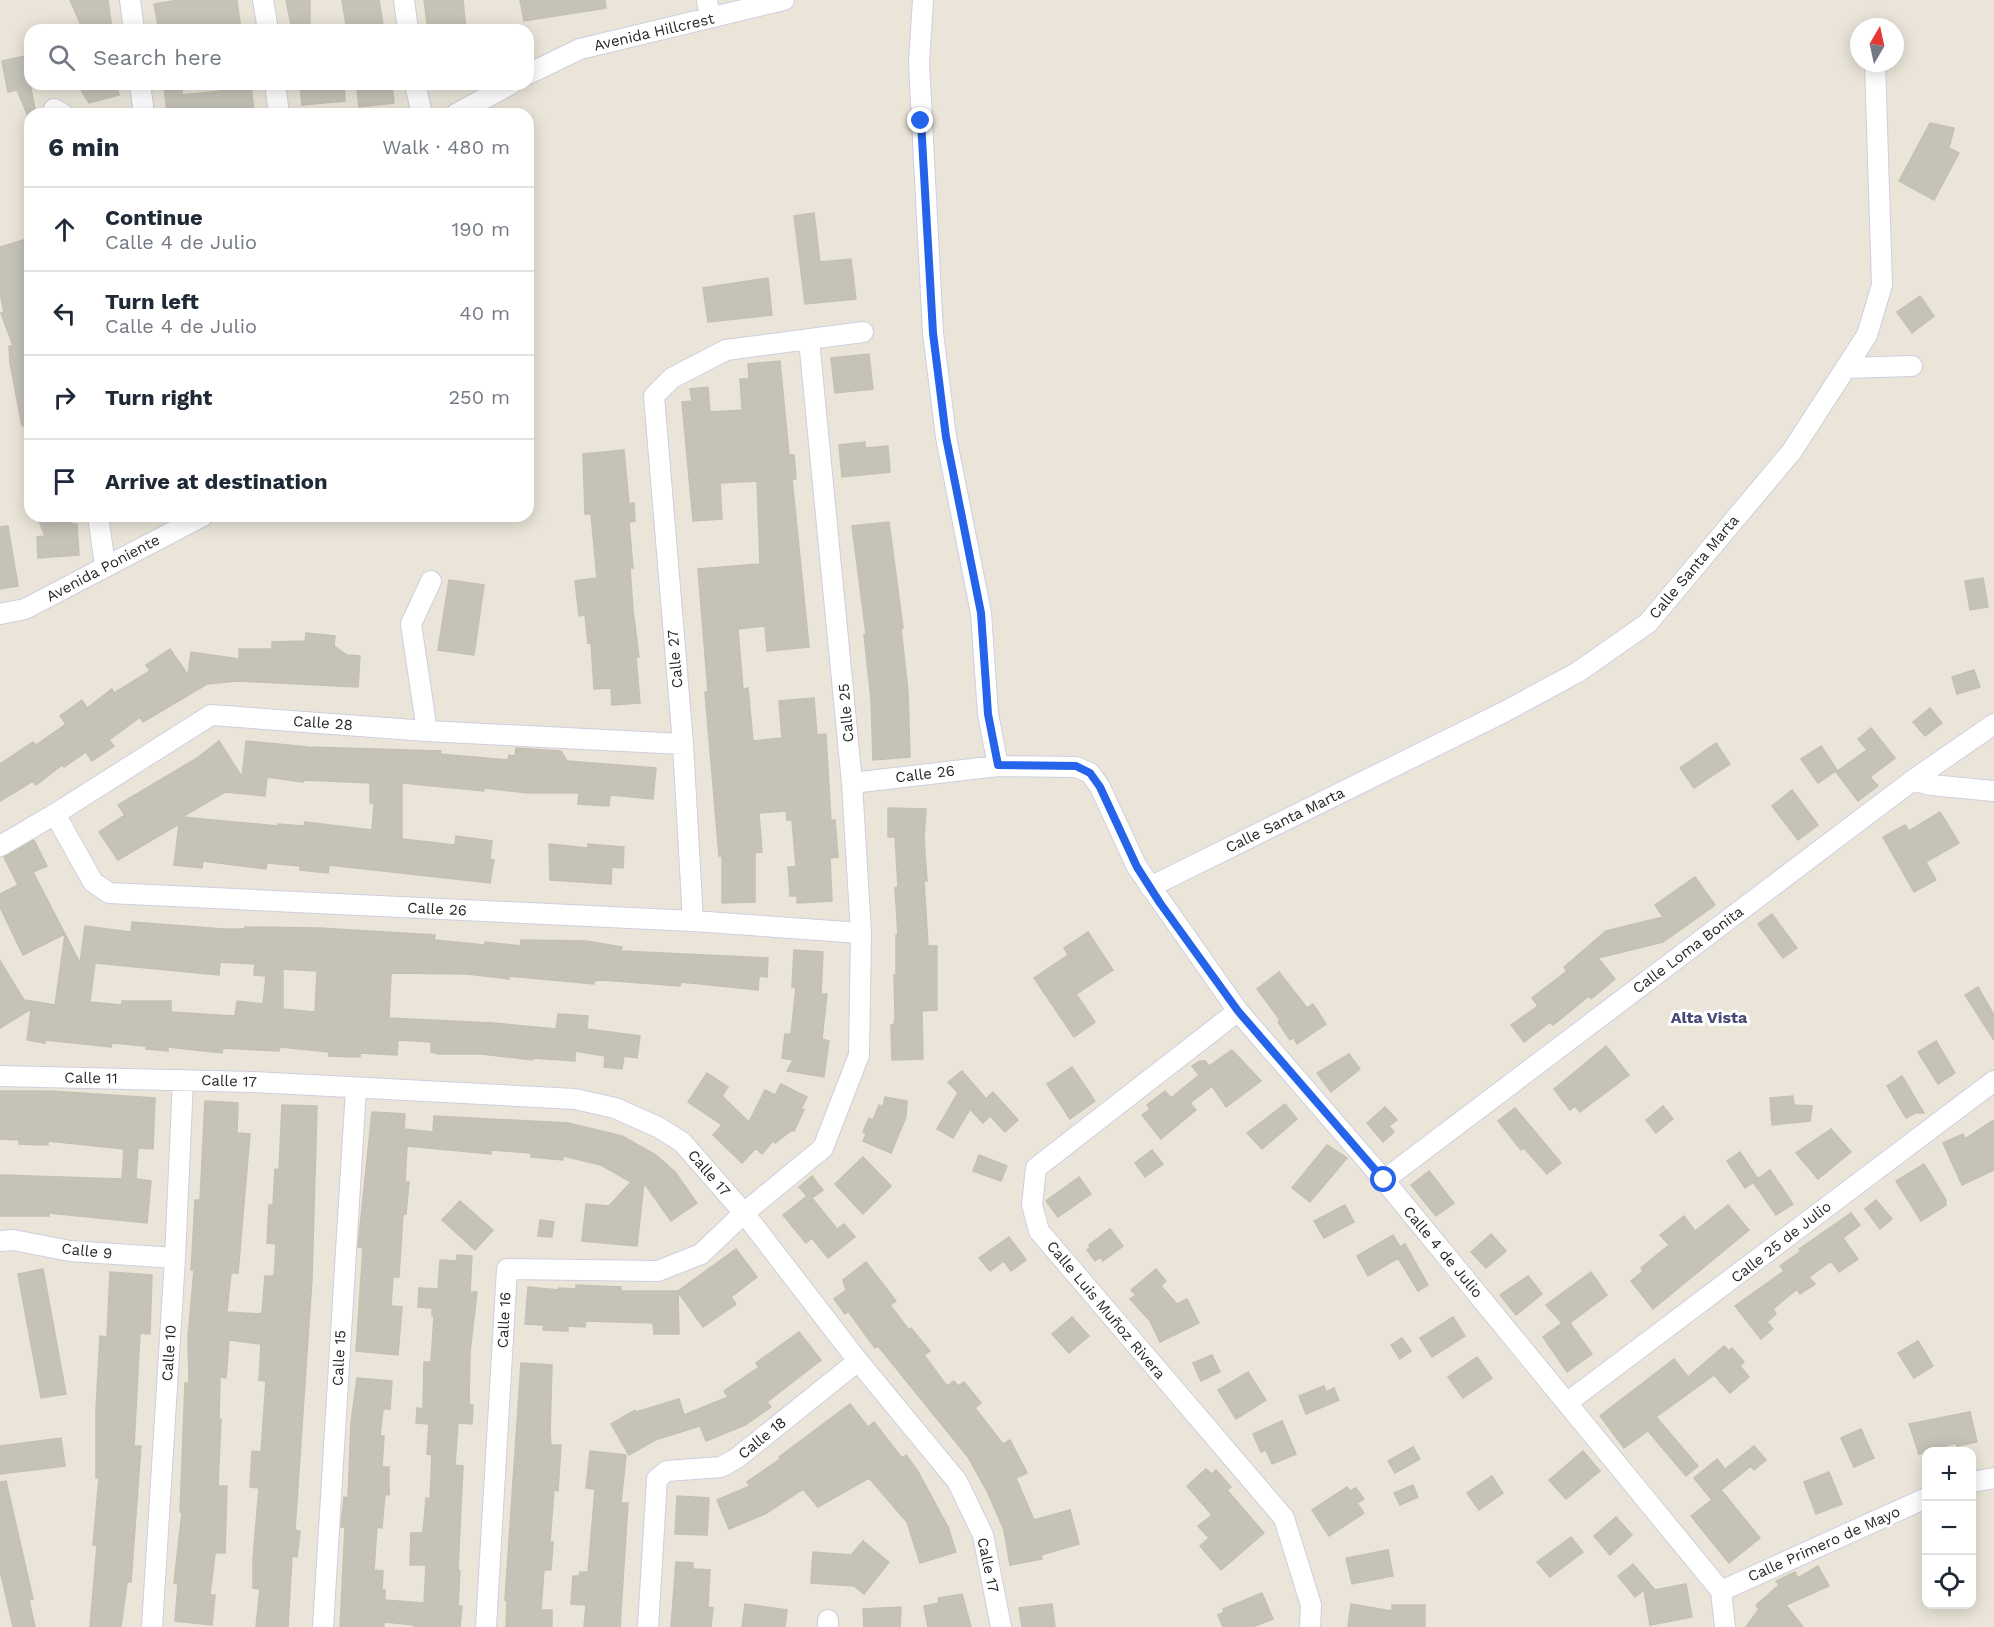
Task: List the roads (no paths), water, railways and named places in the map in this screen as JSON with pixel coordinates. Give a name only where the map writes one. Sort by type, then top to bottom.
[{"type":"street","points":[[130,0],[133,24]]},
{"type":"street","points":[[264,0],[267,24]]},
{"type":"street","points":[[404,0],[407,24]]},
{"type":"street","name":"Avenida Hillcrest","points":[[534,71],[580,49],[709,9],[784,0]]},
{"type":"street","points":[[923,0],[919,63],[933,333],[946,437],[981,613],[988,714],[998,765]]},
{"type":"street","name":"Calle Santa Marta","points":[[1150,887],[1504,712],[1578,672],[1648,623],[1792,451],[1867,335],[1882,285],[1875,72]]},
{"type":"street","points":[[141,90],[143,108]]},
{"type":"street","points":[[276,90],[278,108]]},
{"type":"street","points":[[416,90],[421,108]]},
{"type":"street","points":[[467,108],[500,90]]},
{"type":"street","points":[[809,340],[863,332]]},
{"type":"street","name":"Calle 27","points":[[693,921],[682,744],[654,396],[672,378],[726,350],[809,340]]},
{"type":"street","name":"Calle 25","points":[[744,1214],[823,1148],[860,1055],[861,933],[852,783],[809,340]]},
{"type":"street","points":[[1845,368],[1912,366]]},
{"type":"street","points":[[99,522],[105,565]]},
{"type":"street","name":"Avenida Poniente","points":[[0,614],[25,609],[105,565],[191,522]]},
{"type":"street","points":[[427,731],[411,624],[431,581]]},
{"type":"street","name":"Calle 28","points":[[0,846],[55,814],[210,715],[427,731],[682,744]]},
{"type":"street","name":"Calle Loma Bonita","points":[[1384,1180],[1912,780],[1994,724]]},
{"type":"street","name":"Calle 26","points":[[852,783],[998,765]]},
{"type":"street","name":"Calle 4 de Julio","points":[[998,765],[1076,766],[1090,773],[1150,887],[1238,1011],[1384,1180],[1721,1591]]},
{"type":"street","points":[[1912,780],[1931,785],[1994,791]]},
{"type":"street","name":"Calle 26","points":[[55,814],[93,882],[109,893],[693,921],[861,933]]},
{"type":"street","name":"Calle Luis Muñoz Rivera","points":[[1238,1011],[1036,1168],[1032,1205],[1039,1231],[1284,1518],[1311,1605],[1310,1627]]},
{"type":"street","name":"Calle 11","points":[[0,1076],[183,1080]]},
{"type":"street","name":"Calle 17","points":[[183,1080],[575,1099],[615,1108],[658,1127],[682,1142],[744,1214],[858,1361],[957,1481],[972,1507],[983,1534],[1001,1627]]},
{"type":"street","name":"Calle 10","points":[[152,1627],[175,1258],[183,1080]]},
{"type":"street","name":"Calle 25 de Julio","points":[[1568,1402],[1994,1081]]},
{"type":"street","name":"Calle 15","points":[[323,1627],[356,1088]]},
{"type":"street","name":"Calle 16","points":[[486,1627],[507,1269],[658,1271],[701,1254],[744,1214]]},
{"type":"street","name":"Calle 9","points":[[0,1241],[13,1240],[70,1251],[175,1258]]},
{"type":"street","name":"Calle 18","points":[[648,1627],[657,1479],[667,1471],[721,1467],[737,1458],[858,1361]]},
{"type":"street","points":[[1976,1481],[1994,1478]]},
{"type":"street","name":"Calle Primero de Mayo","points":[[1721,1591],[1922,1500]]},
{"type":"street","points":[[1721,1591],[1725,1627]]},
{"type":"district","name":"Alta Vista","points":[[1709,1017]]}]
